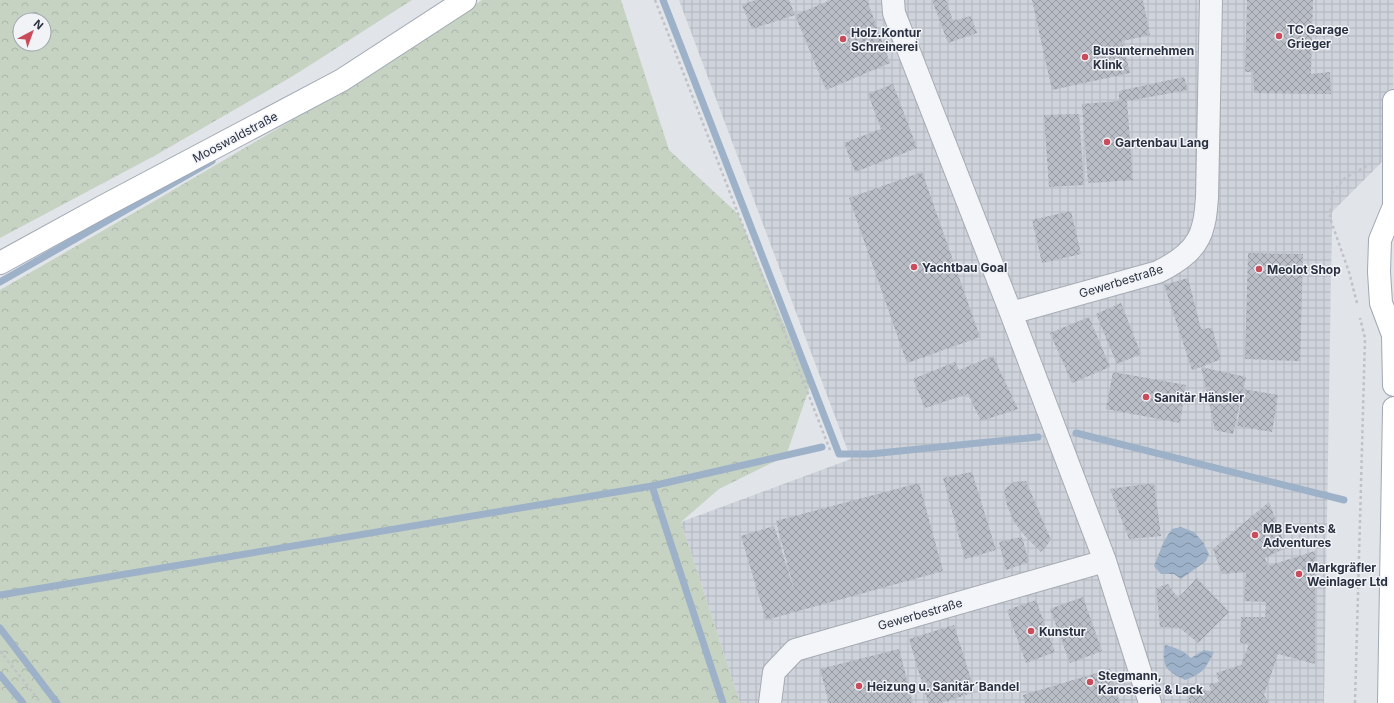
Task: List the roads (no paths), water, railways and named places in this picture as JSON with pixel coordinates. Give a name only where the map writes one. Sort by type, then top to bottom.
[{"type":"main road","name":"Mooswaldstraße","points":[[0,263],[342,80],[465,0]]},
{"type":"main road","points":[[1394,101],[1394,207],[1380,240],[1381,304],[1393,334],[1394,385]]},
{"type":"main road","points":[[1389,703],[1394,408]]},
{"type":"street","points":[[892,0],[894,13],[1011,313],[1105,562],[1150,703]]},
{"type":"street","name":"Gewerbestraße","points":[[1011,313],[1158,272],[1176,263],[1193,248],[1203,228],[1207,198],[1211,0]]},
{"type":"street","name":"Gewerbestraße","points":[[770,703],[774,672],[795,650],[1105,562]]},
{"type":"water","points":[[1181,527],[1194,532],[1203,542],[1209,554],[1206,561],[1181,579],[1174,574],[1161,574],[1154,566],[1164,541],[1172,529]]},
{"type":"water","points":[[1165,645],[1185,653],[1191,658],[1204,650],[1214,652],[1200,673],[1185,680],[1174,674],[1167,667],[1164,658]]},
{"type":"waterway","points":[[663,0],[839,454],[870,454],[1038,437]]},
{"type":"waterway","points":[[0,282],[212,161]]},
{"type":"waterway","points":[[1076,433],[1344,500]]},
{"type":"waterway","points":[[0,595],[652,486],[822,447]]},
{"type":"waterway","points":[[652,486],[723,703]]},
{"type":"waterway","points":[[0,628],[57,703]]},
{"type":"waterway","points":[[0,675],[23,703]]},
{"type":"place","name":"TC Garage Grieger","points":[[1279,36]]},
{"type":"place","name":"Holz.Kontur Schreinerei","points":[[843,39]]},
{"type":"place","name":"Busunternehmen Klink","points":[[1085,57]]},
{"type":"place","name":"Gartenbau Lang","points":[[1107,142]]},
{"type":"place","name":"Yachtbau Goal","points":[[914,267]]},
{"type":"place","name":"Meolot Shop","points":[[1259,269]]},
{"type":"place","name":"Sanitär Hänsler","points":[[1146,397]]},
{"type":"place","name":"MB Events & Adventures","points":[[1255,535]]},
{"type":"place","name":"Markgräfler Weinlager Ltd","points":[[1299,574]]},
{"type":"place","name":"Kunstur","points":[[1031,631]]},
{"type":"place","name":"Stegmann, Karosserie & Lack","points":[[1090,682]]},
{"type":"place","name":"Heizung u. Sanitär´Bandel","points":[[859,686]]}]
